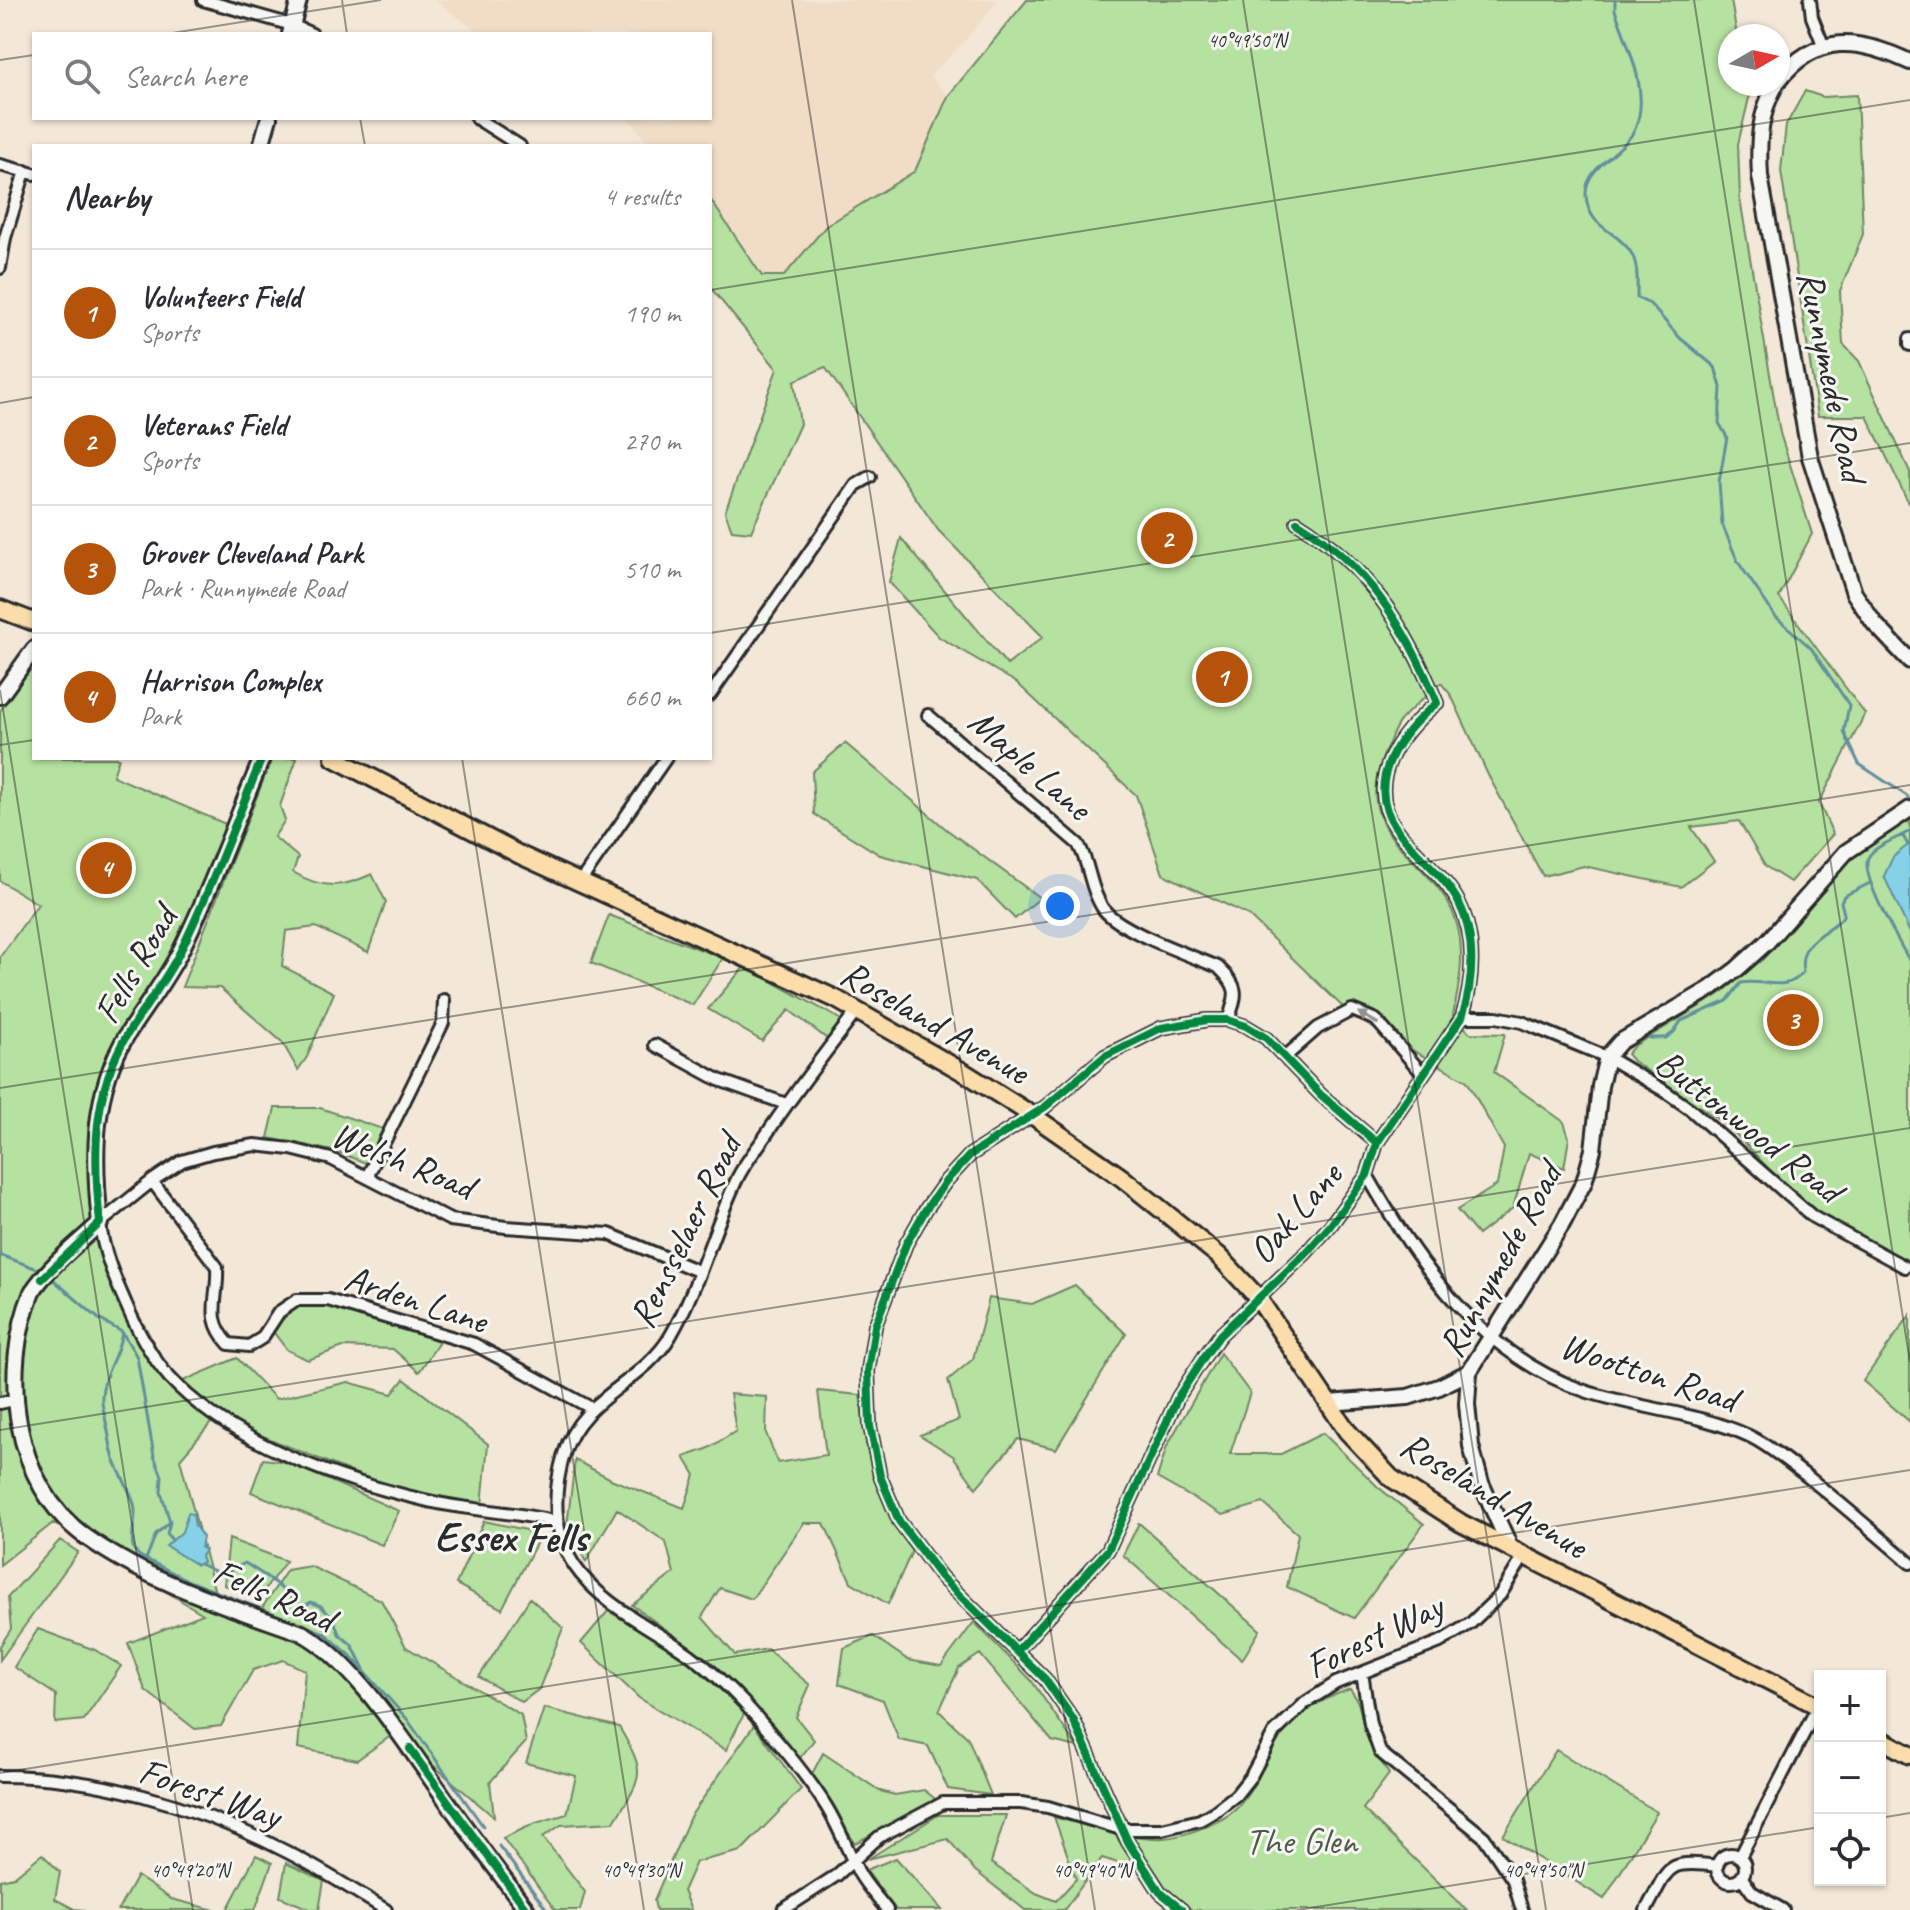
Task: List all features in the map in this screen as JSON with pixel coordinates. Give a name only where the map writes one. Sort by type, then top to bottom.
[{"type":"main road","points":[[0,609],[32,621]]},
{"type":"main road","name":"Roseland Avenue","points":[[346,761],[520,855],[857,1011],[1032,1115],[1121,1177],[1219,1256],[1258,1298],[1362,1449],[1391,1478],[1461,1523],[1814,1704]]},
{"type":"main road","points":[[1886,1742],[1910,1755]]},
{"type":"street","points":[[203,0],[291,29],[299,0]]},
{"type":"street","points":[[1810,0],[1812,17],[1824,47]]},
{"type":"street","name":"Runnymede Road","points":[[1790,70],[1802,58],[1824,47],[1858,43],[1880,47],[1910,62]]},
{"type":"street","name":"Runnymede Road","points":[[1771,96],[1760,124],[1760,176],[1810,457],[1854,593],[1874,623],[1910,661]]},
{"type":"street","points":[[262,144],[268,120]]},
{"type":"street","points":[[479,120],[517,144]]},
{"type":"street","points":[[0,165],[29,172],[5,238],[0,268]]},
{"type":"street","points":[[1910,339],[1910,345]]},
{"type":"street","points":[[712,692],[856,485],[870,477]]},
{"type":"street","name":"Oak Lane","points":[[1017,1651],[1108,1550],[1178,1397],[1220,1335],[1306,1253],[1367,1175],[1377,1143],[1462,1017],[1471,974],[1465,920],[1444,880],[1395,827],[1384,796],[1389,763],[1399,741],[1437,703],[1412,645],[1363,575],[1339,551],[1297,522]]},
{"type":"street","points":[[0,696],[32,652]]},
{"type":"street","name":"Maple Lane","points":[[928,715],[1078,844],[1086,856],[1092,888],[1103,910],[1119,924],[1218,967],[1234,983],[1236,998],[1228,1020]]},
{"type":"street","name":"Fells Road","points":[[261,760],[181,950],[162,985],[128,1034],[104,1083],[95,1159],[100,1223],[46,1274],[31,1294],[16,1331],[4,1402],[31,1475],[55,1509],[84,1536],[124,1561],[191,1593],[302,1633],[341,1661],[410,1749],[527,1910]]},
{"type":"street","points":[[580,882],[665,760]]},
{"type":"street","points":[[1607,1057],[1620,1042],[1725,979],[1768,941],[1846,852],[1908,810]]},
{"type":"street","points":[[367,1177],[443,1023],[444,1000]]},
{"type":"street","points":[[1285,1057],[1318,1028],[1352,1010],[1376,1020],[1422,1073]]},
{"type":"street","name":"Rensselaer Road","points":[[857,1011],[786,1104],[738,1176],[670,1338],[651,1363],[591,1408],[564,1451],[557,1481],[557,1522],[573,1564],[591,1586],[688,1653],[744,1703],[825,1804],[859,1873],[887,1910]]},
{"type":"street","name":"Buttonwood Road","points":[[1462,1017],[1496,1017],[1522,1022],[1607,1057],[1690,1109],[1813,1217],[1905,1267]]},
{"type":"street","points":[[1182,1910],[1160,1892],[1121,1829],[1073,1719],[1045,1679],[941,1577],[899,1521],[874,1454],[868,1384],[871,1348],[884,1300],[906,1244],[946,1181],[970,1155],[1032,1115],[1105,1056],[1161,1028],[1228,1020],[1246,1026],[1266,1038],[1321,1095],[1377,1143]]},
{"type":"street","points":[[655,1045],[719,1080],[786,1104]]},
{"type":"street","name":"Runnymede Road","points":[[1517,1552],[1481,1483],[1471,1446],[1467,1404],[1469,1372],[1562,1224],[1584,1182],[1593,1150],[1600,1086],[1607,1057]]},
{"type":"street","name":"Welsh Road","points":[[100,1223],[182,1161],[255,1145],[291,1149],[331,1159],[450,1220],[609,1234],[698,1271]]},
{"type":"street","name":"Wootton Road","points":[[1367,1175],[1395,1224],[1427,1270],[1463,1312],[1491,1336],[1555,1379],[1586,1392],[1707,1421],[1750,1436],[1804,1474],[1910,1563]]},
{"type":"street","name":"Arden Lane","points":[[152,1181],[217,1267],[218,1284],[213,1315],[218,1332],[229,1344],[249,1346],[262,1338],[279,1312],[297,1300],[328,1300],[474,1344],[591,1408]]},
{"type":"street","points":[[100,1223],[108,1262],[145,1345],[171,1379],[244,1434],[261,1444],[348,1478],[404,1495],[557,1522]]},
{"type":"street","points":[[1328,1403],[1408,1397],[1439,1387],[1469,1372]]},
{"type":"street","name":"Forest Way","points":[[783,1910],[837,1875],[879,1837],[943,1803],[1021,1803],[1048,1807],[1121,1829],[1143,1830],[1183,1825],[1214,1812],[1244,1786],[1283,1722],[1320,1692],[1440,1642],[1471,1623],[1500,1595],[1517,1552]]},
{"type":"street","points":[[1362,1673],[1370,1724],[1380,1752],[1484,1837],[1513,1880],[1522,1910]]},
{"type":"street","points":[[1740,1857],[1814,1716]]},
{"type":"street","name":"Forest Way","points":[[0,1776],[83,1784],[192,1812],[276,1846],[386,1910]]},
{"type":"street","points":[[1729,1854],[1740,1857],[1745,1867],[1742,1878],[1725,1881],[1720,1877],[1719,1860],[1729,1854]]},
{"type":"street","points":[[1646,1910],[1667,1872],[1675,1864],[1687,1862],[1717,1866]]},
{"type":"street","points":[[1742,1878],[1752,1892],[1783,1910]]},
{"type":"shaded area","points":[[435,0],[998,0],[964,42],[930,76],[948,96],[915,171],[826,226],[784,276],[762,276],[712,202],[712,144],[648,144],[630,120],[712,120],[712,32],[478,32]]},
{"type":"green space","points":[[1027,0],[1731,0],[1735,24],[1718,24],[1718,96],[1750,96],[1738,144],[1740,199],[1780,433],[1812,534],[1779,597],[1865,714],[1819,803],[1833,834],[1790,882],[1765,866],[1739,821],[1691,827],[1714,861],[1681,887],[1584,866],[1543,876],[1488,775],[1451,695],[1441,683],[1398,723],[1379,768],[1375,793],[1377,804],[1380,816],[1394,840],[1436,885],[1455,918],[1461,954],[1453,1015],[1470,1033],[1505,1034],[1494,1072],[1564,1122],[1569,1138],[1564,1168],[1529,1153],[1513,1208],[1478,1235],[1457,1210],[1497,1185],[1504,1148],[1467,1081],[1352,1016],[1248,915],[1163,874],[1136,795],[1017,683],[939,637],[889,582],[901,538],[1007,665],[1043,637],[938,530],[825,367],[794,381],[800,424],[751,532],[732,530],[725,512],[777,369],[712,289],[712,202],[762,276],[784,276],[826,226],[915,171],[948,96]]},
{"type":"green space","points":[[1805,91],[1823,97],[1857,95],[1863,234],[1840,291],[1843,344],[1859,361],[1910,472],[1910,506],[1867,416],[1818,416],[1781,171],[1786,125]]},
{"type":"green space","points":[[32,667],[32,760],[118,760],[113,776],[228,825],[206,882],[160,980],[115,1041],[95,1091],[100,1094],[106,1255],[176,1384],[237,1358],[276,1399],[348,1382],[392,1394],[404,1379],[488,1444],[482,1505],[381,1484],[216,1417],[180,1459],[218,1604],[256,1617],[287,1570],[310,1566],[381,1600],[406,1647],[521,1715],[526,1742],[490,1782],[494,1817],[395,1733],[357,1760],[298,1748],[305,1670],[283,1660],[253,1670],[221,1726],[195,1729],[145,1690],[128,1643],[203,1614],[53,1523],[0,1565],[0,957],[38,904],[0,881],[0,711]]},
{"type":"green space","points":[[845,743],[946,829],[1040,898],[1015,919],[977,880],[880,855],[814,814],[812,772]]},
{"type":"green space","points":[[271,760],[296,760],[280,806],[285,820],[274,837],[298,857],[293,872],[314,882],[342,884],[372,874],[386,902],[368,952],[316,927],[286,931],[282,966],[334,993],[307,1057],[298,1070],[282,1042],[220,988],[182,987]]},
{"type":"green space","points":[[1910,819],[1910,1264],[1839,1228],[1787,1188],[1729,1127],[1627,1054],[1634,1046],[1720,994],[1763,959],[1851,857],[1880,835]]},
{"type":"green space","points":[[609,915],[723,958],[693,1005],[591,963]]},
{"type":"green space","points":[[745,966],[845,1022],[830,1041],[789,1010],[762,1041],[708,1009]]},
{"type":"green space","points":[[275,1108],[320,1108],[383,1129],[368,1164],[338,1152],[268,1138]]},
{"type":"green space","points":[[1075,1285],[1126,1334],[1056,1449],[1018,1439],[976,1488],[953,1456],[920,1435],[959,1420],[948,1380],[973,1359],[989,1298],[1032,1304]]},
{"type":"green space","points":[[298,1304],[351,1309],[441,1339],[419,1372],[393,1349],[343,1347],[308,1360],[287,1350],[272,1330]]},
{"type":"green space","points":[[1910,1315],[1910,1422],[1863,1381]]},
{"type":"green space","points":[[1220,1353],[1250,1393],[1230,1454],[1281,1454],[1323,1433],[1378,1487],[1424,1524],[1354,1618],[1287,1587],[1298,1534],[1263,1503],[1223,1515],[1157,1478],[1167,1446]]},
{"type":"green space","points":[[818,1391],[860,1395],[867,1450],[886,1507],[912,1551],[888,1604],[851,1582],[824,1523],[804,1523],[752,1599],[720,1588],[702,1617],[735,1655],[767,1649],[810,1685],[796,1717],[814,1740],[797,1762],[741,1692],[714,1664],[632,1605],[674,1573],[666,1542],[617,1509],[586,1562],[567,1526],[575,1460],[613,1480],[684,1508],[695,1475],[684,1457],[707,1449],[736,1431],[730,1394],[767,1397],[766,1433],[778,1463],[826,1455]]},
{"type":"green space","points":[[263,1459],[287,1462],[399,1511],[382,1545],[251,1492]]},
{"type":"green space","points":[[484,1521],[526,1530],[537,1542],[502,1609],[456,1584]]},
{"type":"green space","points":[[1139,1523],[1260,1630],[1242,1660],[1123,1555]]},
{"type":"green space","points":[[229,1539],[286,1561],[260,1596],[224,1585]]},
{"type":"green space","points":[[60,1540],[78,1552],[0,1660],[0,1646],[11,1629],[8,1597]]},
{"type":"green space","points":[[530,1598],[563,1628],[539,1689],[522,1702],[479,1677]]},
{"type":"green space","points":[[608,1611],[681,1654],[745,1712],[726,1750],[639,1698],[581,1643]]},
{"type":"green space","points":[[974,1622],[1031,1680],[1077,1747],[1052,1741],[980,1654],[959,1668],[939,1711],[968,1738],[991,1795],[948,1789],[928,1746],[899,1740],[883,1700],[839,1684],[844,1648],[873,1636],[908,1660],[941,1666]]},
{"type":"green space","points":[[38,1629],[95,1650],[121,1666],[84,1720],[55,1723],[56,1695],[14,1667]]},
{"type":"green space","name":"The Glen","points":[[1350,1689],[1358,1702],[1369,1739],[1389,1774],[1363,1809],[1467,1910],[1192,1910],[1168,1891],[1132,1836],[1159,1838],[1181,1835],[1203,1828],[1231,1813],[1249,1793],[1276,1744],[1291,1725],[1318,1704]]},
{"type":"green space","points":[[544,1708],[619,1727],[638,1766],[636,1785],[614,1822],[561,1825],[543,1837],[585,1892],[580,1910],[555,1910],[503,1838],[536,1823],[567,1814],[576,1776],[526,1763]]},
{"type":"green space","points":[[754,1725],[801,1789],[741,1851],[696,1862],[683,1891],[691,1910],[656,1910],[654,1900],[690,1817]]},
{"type":"green space","points":[[1556,1750],[1657,1812],[1604,1899],[1503,1836]]},
{"type":"green space","points":[[823,1753],[880,1791],[895,1795],[924,1790],[938,1801],[855,1843],[811,1776]]},
{"type":"green space","points":[[938,1815],[1006,1815],[991,1863],[1036,1893],[1056,1901],[1076,1879],[1054,1817],[1114,1833],[1137,1869],[1102,1858],[1064,1910],[1025,1910],[973,1869],[948,1839],[868,1859]]},
{"type":"green space","points":[[42,1854],[60,1872],[55,1899],[74,1909],[85,1910],[0,1910],[0,1880],[14,1877]]},
{"type":"green space","points":[[256,1855],[272,1863],[255,1910],[227,1910]]},
{"type":"green space","points":[[896,1858],[942,1910],[896,1910],[866,1870]]},
{"type":"green space","points":[[286,1863],[324,1881],[319,1910],[280,1897]]},
{"type":"green space","points":[[137,1876],[171,1899],[215,1910],[118,1910]]},
{"type":"water","points":[[1908,845],[1910,933],[1884,876],[1893,857]]},
{"type":"water","points":[[188,1513],[193,1514],[195,1526],[203,1537],[203,1562],[197,1565],[166,1546],[182,1532]]},
{"type":"waterway","points":[[1615,0],[1615,10],[1636,69],[1639,115],[1630,138],[1591,176],[1587,185],[1588,207],[1597,222],[1624,244],[1633,256],[1637,298],[1650,304],[1680,338],[1715,367],[1721,387],[1719,423],[1727,437],[1719,482],[1722,524],[1738,562],[1775,616],[1811,648],[1849,705],[1844,732],[1859,764],[1907,796],[1910,802]]},
{"type":"waterway","points":[[1910,831],[1875,850],[1868,858],[1867,867],[1882,910],[1910,962]]},
{"type":"waterway","points":[[1903,836],[1908,845]]},
{"type":"waterway","points":[[1650,1038],[1666,1038],[1681,1021],[1727,1001],[1741,983],[1783,984],[1797,978],[1803,972],[1802,962],[1808,946],[1844,914],[1841,902],[1844,896],[1870,883]]},
{"type":"waterway","points":[[0,1255],[43,1271]]},
{"type":"waterway","points":[[49,1276],[99,1319],[122,1332],[137,1357],[154,1456],[162,1476],[161,1492],[170,1522],[156,1534],[146,1559],[191,1582],[324,1633],[350,1655],[407,1719],[483,1826]]},
{"type":"waterway","points":[[122,1333],[105,1380],[102,1404],[114,1459],[134,1504],[132,1542],[138,1555],[146,1559]]},
{"type":"waterway","points":[[170,1522],[167,1534],[172,1540]]},
{"type":"waterway","points":[[200,1564],[223,1575],[245,1563],[303,1607],[311,1602],[321,1606],[334,1620],[339,1634],[352,1645],[364,1669]]},
{"type":"waterway","points":[[499,1846],[547,1910]]},
{"type":"cycle path","points":[[1017,1651],[1108,1550],[1178,1397],[1204,1357],[1220,1335],[1330,1226],[1367,1175],[1377,1143],[1462,1017],[1466,1003],[1471,974],[1471,945],[1465,916],[1445,882],[1396,828],[1383,793],[1385,775],[1400,743],[1437,703],[1412,649],[1382,600],[1344,558],[1297,522]]},
{"type":"cycle path","points":[[42,1279],[100,1223],[96,1149],[101,1101],[107,1078],[128,1033],[181,950],[261,760]]},
{"type":"cycle path","points":[[1182,1910],[1160,1892],[1128,1842],[1073,1719],[1045,1679],[941,1577],[899,1521],[880,1476],[870,1426],[868,1371],[875,1326],[906,1244],[946,1181],[970,1155],[1045,1107],[1105,1056],[1161,1028],[1207,1020],[1228,1020],[1246,1026],[1266,1038],[1321,1095],[1377,1143]]},
{"type":"cycle path","points":[[410,1749],[527,1910]]},
{"type":"place","name":"Veterans Field","points":[[1167,538]]},
{"type":"place","name":"Volunteers Field","points":[[1222,677]]},
{"type":"place","name":"Harrison Complex","points":[[106,868]]},
{"type":"place","name":"Grover Cleveland Park","points":[[1793,1020]]},
{"type":"district","name":"Essex Fells","points":[[511,1537]]}]
